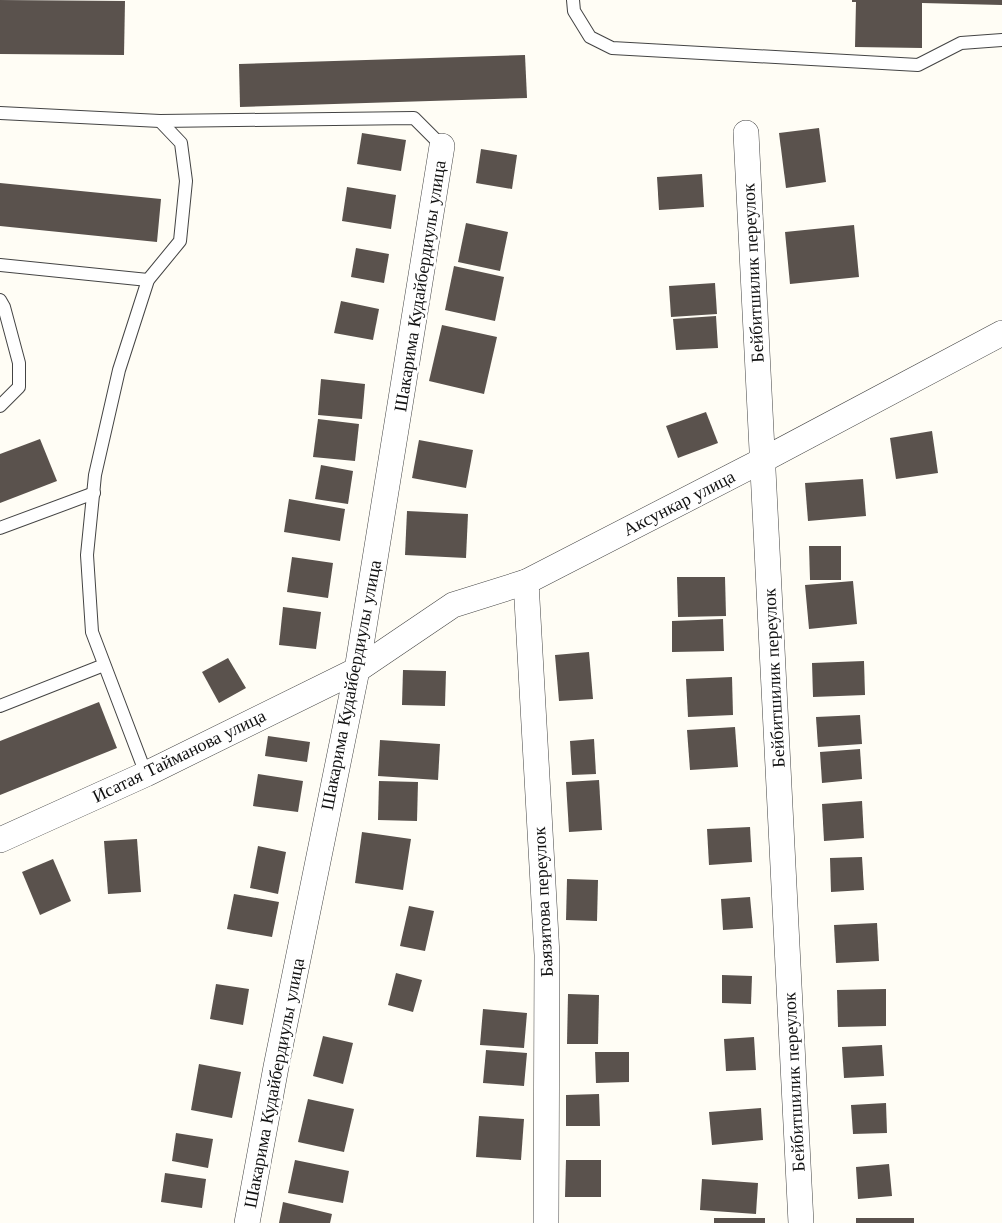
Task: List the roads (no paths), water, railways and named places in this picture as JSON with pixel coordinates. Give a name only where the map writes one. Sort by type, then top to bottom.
[{"type":"street","name":"Бейбитшилик переулок","points":[[746,133],[801,1223]]},
{"type":"street","name":"Шакарима Кудайбердиулы улица","points":[[248,1223],[276,1067],[357,670],[442,146]]},
{"type":"street","name":"Аксункар улица","points":[[357,670],[453,606],[526,582],[763,460],[1002,333]]},
{"type":"street","name":"Баязитова переулок","points":[[526,582],[547,955],[546,1223]]},
{"type":"street","name":"Исатая Тайманова улица","points":[[0,840],[146,774],[357,670]]},
{"type":"lane","points":[[574,0],[574,11],[590,36],[612,48],[918,65],[961,43],[1002,40]]},
{"type":"lane","points":[[0,113],[160,121],[414,118],[442,146]]},
{"type":"lane","points":[[146,774],[92,632],[87,555],[96,475],[119,370],[148,280],[180,241],[186,181],[181,143],[160,121]]},
{"type":"lane","points":[[0,265],[148,280]]},
{"type":"lane","points":[[0,300],[4,307],[19,363],[19,386],[0,406]]},
{"type":"lane","points":[[0,528],[94,493]]},
{"type":"lane","points":[[0,706],[104,665]]}]
